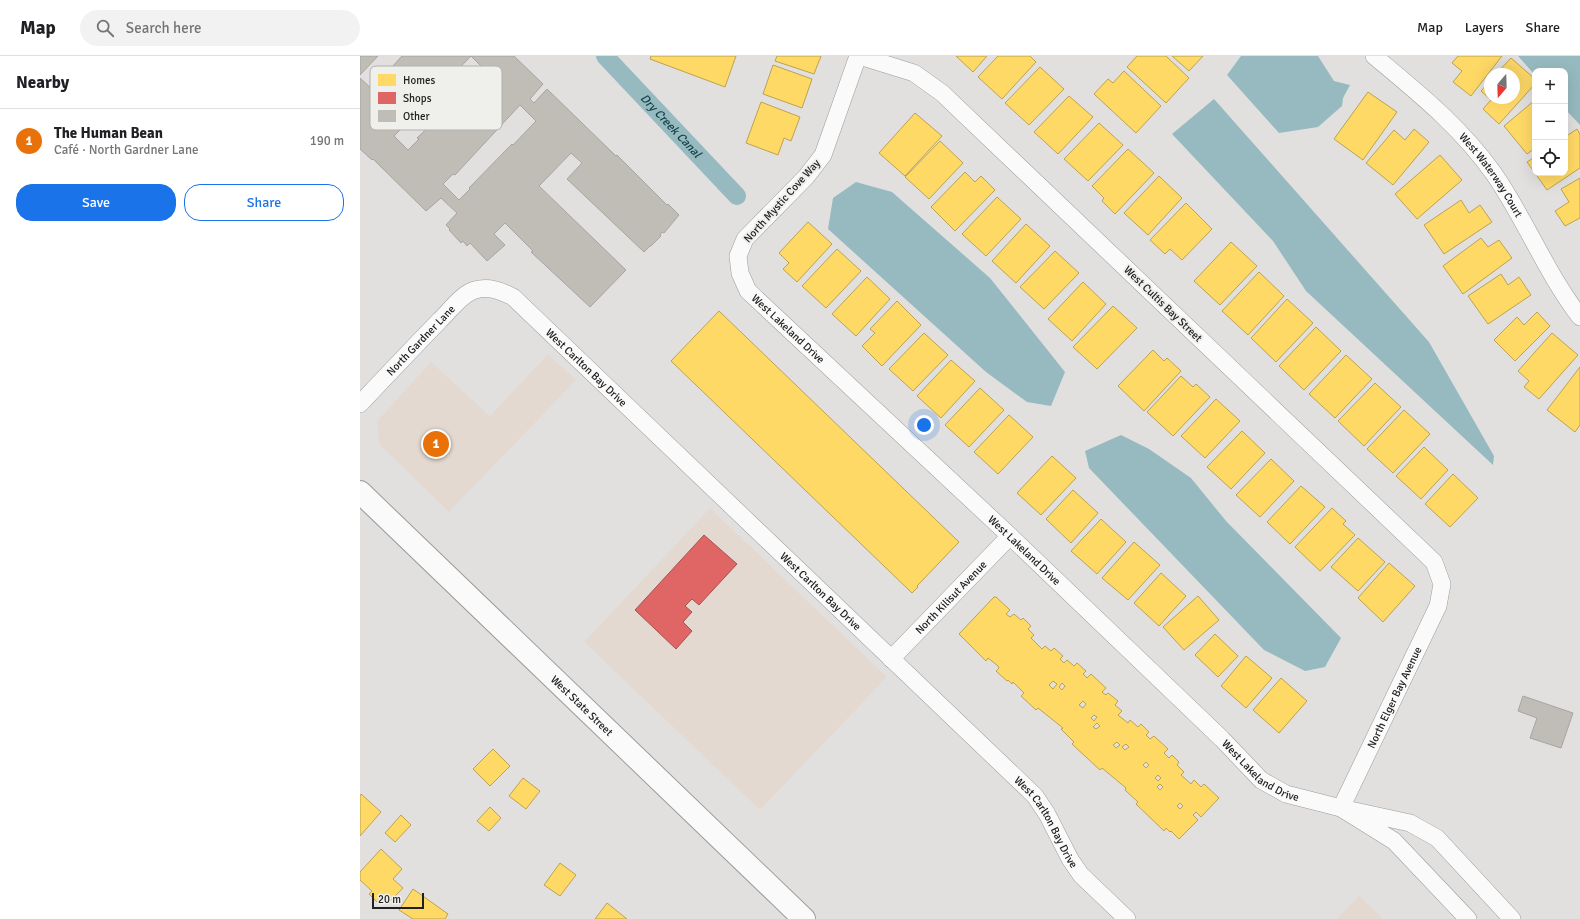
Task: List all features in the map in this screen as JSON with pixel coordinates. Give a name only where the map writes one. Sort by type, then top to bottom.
[{"type":"main road","name":"West State Street","points":[[360,492],[804,919]]},
{"type":"street","name":"North Mystic Cove Way","points":[[738,256],[745,239],[806,177],[823,155],[858,56]]},
{"type":"street","name":"West Cultis Bay Street","points":[[858,56],[914,73],[942,92],[1434,562],[1442,584]]},
{"type":"street","name":"West Waterway Court","points":[[1374,56],[1433,106],[1456,128],[1478,153],[1509,197],[1565,298],[1580,317]]},
{"type":"street","name":"West Lakeland Drive","points":[[738,256],[740,273],[748,291],[1010,536],[1222,739],[1261,780],[1286,794],[1410,823],[1437,838],[1512,919]]},
{"type":"street","name":"North Gardner Lane","points":[[360,404],[408,352],[462,299],[474,290],[489,289]]},
{"type":"street","name":"West Carlton Bay Drive","points":[[489,289],[501,291],[513,297],[1035,796],[1047,814],[1070,859],[1081,875],[1127,919]]},
{"type":"street","name":"North Kilisut Avenue","points":[[892,659],[1010,536]]},
{"type":"street","name":"North Elger Bay Avenue","points":[[1341,808],[1438,606],[1442,584]]},
{"type":"street","name":"West Lakeland Drive","points":[[1341,808],[1394,841],[1468,919]]},
{"type":"shaded area","points":[[548,354],[576,380],[449,512],[379,444],[377,421],[431,362],[490,416]]},
{"type":"shaded area","points":[[710,508],[887,677],[760,810],[584,642]]},
{"type":"shaded area","points":[[1359,896],[1383,919],[1337,919]]},
{"type":"water","points":[[1241,56],[1318,56],[1334,81],[1350,85],[1343,98],[1342,106],[1318,127],[1279,133],[1227,75]]},
{"type":"water","points":[[1518,56],[1580,56],[1580,125],[1568,112],[1568,68],[1532,68],[1532,72]]},
{"type":"water","points":[[1214,99],[1429,342],[1494,456],[1493,465],[1306,291],[1273,241],[1172,134]]},
{"type":"water","points":[[856,182],[892,192],[990,278],[1065,372],[1051,406],[1027,402],[986,372],[828,229],[833,198]]},
{"type":"water","points":[[1121,435],[1149,449],[1191,478],[1226,521],[1341,638],[1325,667],[1305,671],[1264,650],[1089,468],[1085,451]]},
{"type":"building: Homes","points":[[651,56],[736,56],[725,87],[650,59]]},
{"type":"building: Homes","points":[[777,56],[821,56],[814,74],[775,61]]},
{"type":"building: Homes","points":[[956,56],[987,56],[973,72]]},
{"type":"building: Homes","points":[[998,56],[1030,56],[1036,62],[1002,99],[978,77]]},
{"type":"building: Homes","points":[[1137,56],[1166,56],[1189,78],[1166,103],[1127,67]]},
{"type":"building: Homes","points":[[1172,56],[1203,56],[1189,71]]},
{"type":"building: Homes","points":[[1458,56],[1502,56],[1493,68],[1484,68],[1484,79],[1471,96],[1453,82],[1462,71],[1452,63]]},
{"type":"building: Homes","points":[[1511,58],[1532,76],[1532,87],[1520,101],[1520,68],[1502,68]]},
{"type":"building: Homes","points":[[773,65],[812,79],[802,108],[763,94]]},
{"type":"building: Homes","points":[[1040,67],[1064,89],[1029,125],[1005,103]]},
{"type":"building: Homes","points":[[1124,71],[1161,106],[1136,133],[1094,94],[1108,79],[1113,83]]},
{"type":"building: Homes","points":[[1368,92],[1397,112],[1363,160],[1334,139]]},
{"type":"building: Homes","points":[[1069,96],[1093,117],[1058,154],[1034,132]]},
{"type":"building: Homes","points":[[761,102],[800,117],[791,141],[784,138],[778,155],[746,143]]},
{"type":"building: Homes","points":[[1532,103],[1532,150],[1527,154],[1504,126]]},
{"type":"building: Homes","points":[[1487,104],[1517,104],[1499,124],[1483,109]]},
{"type":"building: Homes","points":[[915,113],[942,136],[905,176],[879,153]]},
{"type":"building: Homes","points":[[1099,123],[1123,145],[1088,181],[1064,159]]},
{"type":"building: Homes","points":[[1414,129],[1429,142],[1393,185],[1366,163],[1394,130],[1405,140]]},
{"type":"building: Homes","points":[[1577,129],[1580,134],[1580,168],[1568,176],[1568,140],[1568,135]]},
{"type":"building: Homes","points":[[940,141],[963,163],[929,199],[905,177]]},
{"type":"building: Homes","points":[[1128,149],[1154,173],[1115,214],[1102,201],[1104,198],[1092,186]]},
{"type":"building: Homes","points":[[1440,155],[1462,180],[1417,219],[1395,194]]},
{"type":"building: Homes","points":[[1532,159],[1532,169],[1527,162]]},
{"type":"building: Homes","points":[[965,172],[975,182],[981,176],[995,190],[955,231],[931,207]]},
{"type":"building: Homes","points":[[1159,176],[1182,198],[1148,235],[1124,213]]},
{"type":"building: Homes","points":[[1537,176],[1568,176],[1547,190]]},
{"type":"building: Homes","points":[[1580,178],[1580,218],[1565,226],[1555,211],[1569,202],[1561,189]]},
{"type":"building: Homes","points":[[997,197],[1021,219],[986,256],[962,234]]},
{"type":"building: Homes","points":[[1461,200],[1469,213],[1480,205],[1492,222],[1444,254],[1424,225]]},
{"type":"building: Homes","points":[[1186,203],[1212,229],[1182,260],[1170,249],[1165,254],[1150,240]]},
{"type":"building: Homes","points":[[808,222],[832,244],[797,282],[783,269],[789,263],[779,253]]},
{"type":"building: Homes","points":[[1026,224],[1050,246],[1016,283],[992,261]]},
{"type":"building: Homes","points":[[1481,238],[1488,247],[1499,240],[1512,258],[1463,294],[1443,266]]},
{"type":"building: Homes","points":[[1231,242],[1257,266],[1220,305],[1194,281]]},
{"type":"building: Homes","points":[[837,249],[861,271],[826,308],[802,286]]},
{"type":"building: Homes","points":[[1055,251],[1079,273],[1044,309],[1020,287]]},
{"type":"building: Homes","points":[[1259,272],[1284,296],[1248,335],[1222,311]]},
{"type":"building: Homes","points":[[1501,274],[1508,285],[1519,277],[1531,295],[1488,324],[1468,296]]},
{"type":"building: Homes","points":[[867,277],[890,299],[856,336],[832,314]]},
{"type":"building: Homes","points":[[1083,282],[1106,304],[1072,341],[1048,319]]},
{"type":"building: Homes","points":[[1287,299],[1313,323],[1276,362],[1251,338]]},
{"type":"building: Homes","points":[[897,301],[921,325],[882,366],[862,346],[875,333],[870,329]]},
{"type":"building: Homes","points":[[1113,306],[1137,328],[1097,369],[1073,347]]},
{"type":"building: Homes","points":[[719,311],[959,542],[912,593],[671,361]]},
{"type":"building: Homes","points":[[1537,312],[1550,326],[1515,361],[1494,340],[1517,317],[1524,325]]},
{"type":"building: Homes","points":[[1316,327],[1341,351],[1304,390],[1279,366]]},
{"type":"building: Homes","points":[[924,333],[948,355],[913,391],[889,369]]},
{"type":"building: Homes","points":[[1552,333],[1578,355],[1539,399],[1524,387],[1529,381],[1518,371]]},
{"type":"building: Homes","points":[[1153,350],[1164,361],[1167,358],[1181,371],[1144,411],[1118,386]]},
{"type":"building: Homes","points":[[1346,355],[1372,379],[1335,418],[1309,394]]},
{"type":"building: Homes","points":[[951,360],[975,381],[941,418],[917,396]]},
{"type":"building: Homes","points":[[1580,367],[1580,425],[1575,432],[1547,410]]},
{"type":"building: Homes","points":[[1181,376],[1193,387],[1196,384],[1210,397],[1173,436],[1147,412]]},
{"type":"building: Homes","points":[[1375,383],[1401,407],[1364,446],[1338,421]]},
{"type":"building: Homes","points":[[980,388],[1004,410],[969,447],[945,425]]},
{"type":"building: Homes","points":[[1216,399],[1240,421],[1205,458],[1181,436]]},
{"type":"building: Homes","points":[[1404,410],[1430,434],[1393,473],[1367,449]]},
{"type":"building: Homes","points":[[1009,415],[1033,437],[998,474],[974,452]]},
{"type":"building: Homes","points":[[1242,431],[1265,453],[1231,489],[1207,467]]},
{"type":"building: Homes","points":[[1424,447],[1448,470],[1421,499],[1396,476]]},
{"type":"building: Homes","points":[[1052,456],[1076,478],[1041,515],[1017,493]]},
{"type":"building: Homes","points":[[1271,459],[1294,481],[1260,517],[1236,495]]},
{"type":"building: Homes","points":[[1453,474],[1478,498],[1450,527],[1425,504]]},
{"type":"building: Homes","points":[[1301,486],[1325,507],[1290,544],[1267,522]]},
{"type":"building: Homes","points":[[1073,490],[1098,513],[1071,543],[1046,519]]},
{"type":"building: Homes","points":[[1332,508],[1346,521],[1343,524],[1355,535],[1320,571],[1295,547]]},
{"type":"building: Homes","points":[[1101,519],[1126,542],[1097,574],[1071,551]]},
{"type":"building: Homes","points":[[1358,538],[1385,562],[1358,591],[1331,567]]},
{"type":"building: Homes","points":[[1134,542],[1160,565],[1128,600],[1102,578]]},
{"type":"building: Homes","points":[[1389,563],[1415,586],[1383,622],[1358,598]]},
{"type":"building: Homes","points":[[1161,573],[1186,596],[1159,626],[1134,603]]},
{"type":"building: Homes","points":[[1198,596],[1219,620],[1184,650],[1163,627]]},
{"type":"building: Homes","points":[[994,597],[996,597],[1010,610],[1006,614],[1010,617],[1014,614],[1021,620],[1023,618],[1031,626],[1028,629],[1034,635],[1031,638],[1042,649],[1045,646],[1051,651],[1054,648],[1063,656],[1060,659],[1064,663],[1067,660],[1074,666],[1077,663],[1086,671],[1083,674],[1087,678],[1091,674],[1106,688],[1102,692],[1106,695],[1108,693],[1118,701],[1115,705],[1122,711],[1118,715],[1128,723],[1130,720],[1138,727],[1141,724],[1149,732],[1146,735],[1150,739],[1154,736],[1168,749],[1164,753],[1169,758],[1172,755],[1179,762],[1177,765],[1184,772],[1181,775],[1191,784],[1194,780],[1201,787],[1204,784],[1219,798],[1201,817],[1196,812],[1193,815],[1198,820],[1179,839],[1166,828],[1164,831],[1136,804],[1138,802],[1125,790],[1126,788],[1102,768],[1100,770],[1072,744],[1074,742],[1061,729],[1063,728],[1038,708],[1036,710],[1021,696],[1024,693],[1013,682],[1012,684],[1008,680],[1007,681],[996,671],[999,668],[998,666],[988,658],[986,661],[959,634]],"holes":[[[1053,681],[1057,684],[1053,689],[1049,685]],[[1062,683],[1065,686],[1062,690],[1059,687]],[[1083,701],[1086,704],[1083,708],[1079,705]],[[1094,715],[1097,717],[1094,721],[1091,718]],[[1097,723],[1100,726],[1096,729],[1093,727]],[[1117,742],[1120,745],[1116,748],[1113,745]],[[1126,744],[1129,747],[1125,750],[1122,747]],[[1146,762],[1149,765],[1146,768],[1143,765]],[[1158,775],[1161,778],[1158,781],[1155,778]],[[1160,784],[1163,787],[1160,790],[1157,787]],[[1180,803],[1183,806],[1180,809],[1177,806]]]},
{"type":"building: Homes","points":[[1215,634],[1238,656],[1218,677],[1195,655]]},
{"type":"building: Homes","points":[[1246,656],[1272,678],[1246,708],[1221,686]]},
{"type":"building: Homes","points":[[1281,678],[1307,701],[1279,733],[1253,710]]},
{"type":"building: Homes","points":[[493,749],[510,766],[490,786],[473,769]]},
{"type":"building: Homes","points":[[523,778],[540,791],[526,809],[509,796]]},
{"type":"building: Homes","points":[[361,794],[381,812],[360,836],[360,796]]},
{"type":"building: Homes","points":[[490,807],[501,818],[489,831],[477,821]]},
{"type":"building: Homes","points":[[401,815],[411,825],[395,842],[385,833]]},
{"type":"building: Homes","points":[[381,849],[402,869],[393,879],[403,888],[387,904],[380,898],[377,902],[369,894],[372,891],[360,880],[360,872]]},
{"type":"building: Homes","points":[[560,863],[576,875],[560,896],[544,885]]},
{"type":"building: Homes","points":[[413,889],[448,914],[445,919],[413,919],[399,910]]},
{"type":"building: Homes","points":[[607,903],[627,919],[595,919]]},
{"type":"building: Shops","points":[[704,535],[737,564],[699,605],[692,599],[685,606],[692,612],[683,622],[692,631],[676,649],[635,610]]},
{"type":"building: Other","points":[[360,56],[378,56],[360,75]]},
{"type":"building: Other","points":[[402,56],[471,56],[461,66],[393,66]]},
{"type":"building: Other","points":[[471,56],[514,56],[543,84],[530,99],[534,103],[547,89],[679,215],[664,233],[662,232],[660,235],[661,236],[644,252],[567,179],[582,163],[571,153],[539,186],[626,270],[590,307],[531,252],[533,251],[505,223],[494,234],[505,245],[487,261],[470,243],[467,246],[463,241],[461,243],[449,230],[450,229],[446,225],[457,213],[441,198],[426,211],[373,159],[372,160],[360,149],[360,78],[370,87],[370,130],[400,130],[394,136],[408,150],[425,130],[497,130],[455,175],[453,174],[443,184],[459,200],[470,189],[469,188],[536,121],[520,105],[502,124],[502,66],[481,66]]},
{"type":"building: Other","points":[[1523,696],[1573,713],[1561,748],[1530,738],[1537,718],[1518,711]]},
{"type":"waterway","name":"Dry Creek Canal","points":[[605,56],[737,196]]},
{"type":"place","name":"The Human Bean","points":[[436,444]]}]
